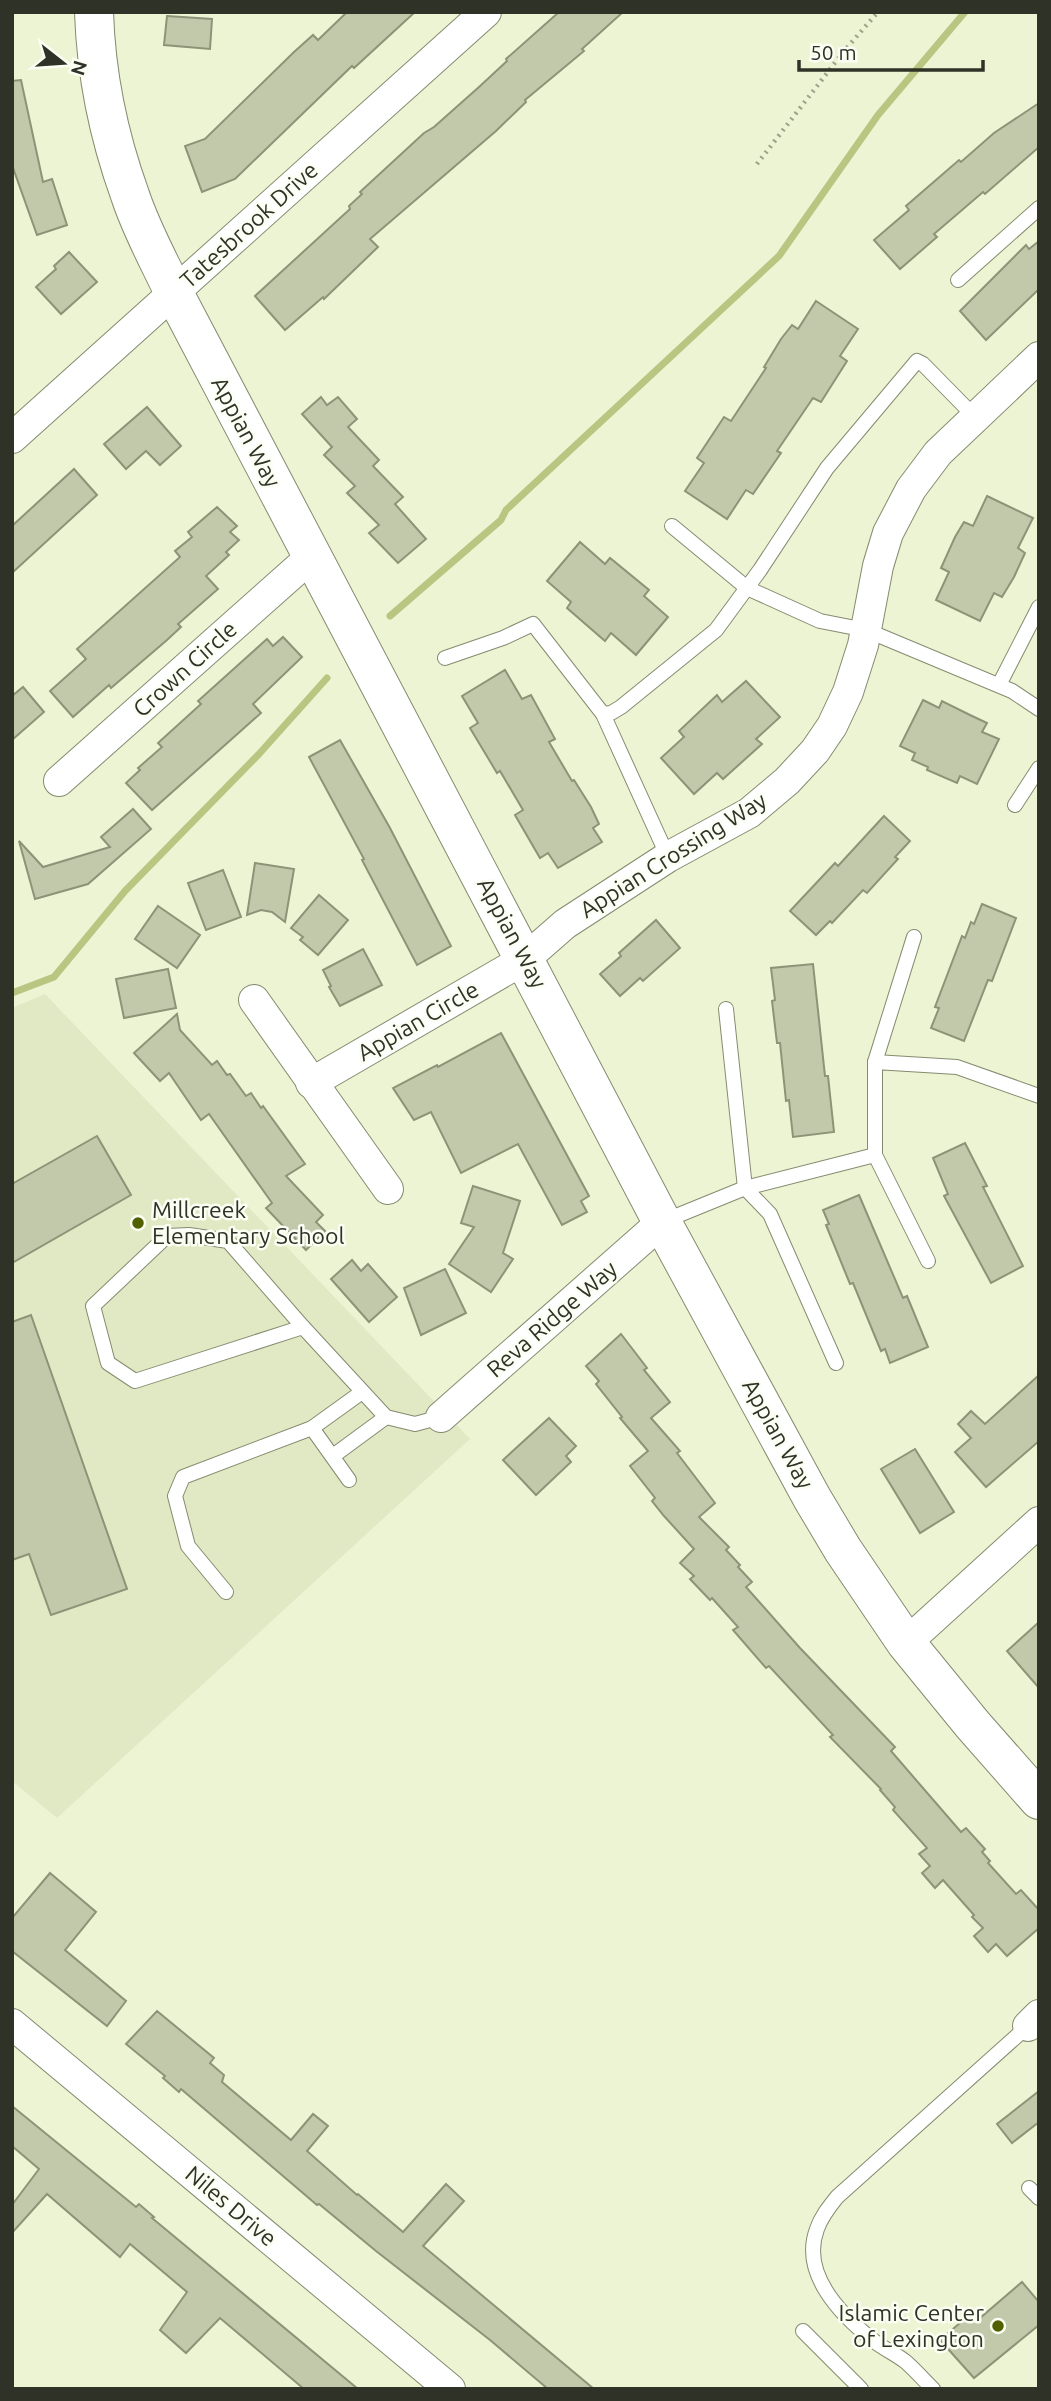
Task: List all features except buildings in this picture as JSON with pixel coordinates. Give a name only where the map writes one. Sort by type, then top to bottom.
[{"type":"street","name":"Appian Way","points":[[94,12],[95,40],[112,138],[130,197],[174,293],[662,1222],[843,1550],[906,1643],[1039,1800]]},
{"type":"street","name":"Tatesbrook Drive","points":[[12,438],[486,12]]},
{"type":"street","name":"Appian Crossing Way","points":[[525,959],[565,924],[668,857],[749,813],[787,781],[815,751],[832,726],[848,692],[866,630],[878,566],[888,533],[911,489],[926,467],[1039,357]]},
{"type":"street","name":"Crown Circle","points":[[59,781],[311,556]]},
{"type":"street","name":"Appian Circle","points":[[311,1083],[525,959]]},
{"type":"street","points":[[254,1000],[388,1189]]},
{"type":"street","name":"Reva Ridge Way","points":[[441,1417],[662,1222]]},
{"type":"street","points":[[906,1643],[1039,1522]]},
{"type":"street","name":"Niles Drive","points":[[12,2024],[450,2389]]},
{"type":"lane","points":[[958,280],[1039,208]]},
{"type":"lane","points":[[603,714],[621,707],[716,630],[827,468],[916,361],[923,364],[975,417]]},
{"type":"lane","points":[[672,526],[747,588],[820,621],[866,630],[999,685],[1039,709]]},
{"type":"lane","points":[[999,685],[1039,607]]},
{"type":"lane","points":[[445,657],[503,638],[533,624],[603,714],[668,857]]},
{"type":"lane","points":[[1015,805],[1039,768]]},
{"type":"lane","points":[[914,937],[875,1062],[875,1155],[928,1261]]},
{"type":"lane","points":[[726,1009],[745,1188],[770,1214],[836,1363]]},
{"type":"lane","points":[[875,1062],[957,1067],[1039,1096]]},
{"type":"lane","points":[[662,1222],[745,1188],[875,1155]]},
{"type":"lane","points":[[303,1327],[135,1381],[108,1363],[93,1306],[167,1236],[189,1235],[228,1241],[386,1417],[415,1424],[441,1417]]},
{"type":"lane","points":[[226,1592],[188,1546],[176,1496],[183,1477],[312,1428],[362,1392]]},
{"type":"lane","points":[[333,1456],[386,1417]]},
{"type":"lane","points":[[312,1428],[349,1480]]},
{"type":"lane","points":[[933,2389],[906,2362],[874,2341],[847,2317],[826,2292],[816,2272],[812,2248],[816,2230],[823,2215],[837,2197],[1033,2020]]},
{"type":"lane","points":[[803,2331],[861,2389]]},
{"type":"path","points":[[757,164],[844,51],[878,12]]},
{"type":"shaded area","name":"Millcreek Elementary School","points":[[45,994],[470,1439],[57,1818],[12,1781],[12,1008]]},
{"type":"waterway","points":[[390,616],[501,520],[506,510],[779,256],[878,115],[965,12]]},
{"type":"waterway","points":[[12,993],[54,977],[125,891],[259,754],[327,678]]},
{"type":"place","name":"Millcreek Elementary School","points":[[138,1223]]},
{"type":"place","name":"Islamic Center of Lexington","points":[[998,2326]]}]
